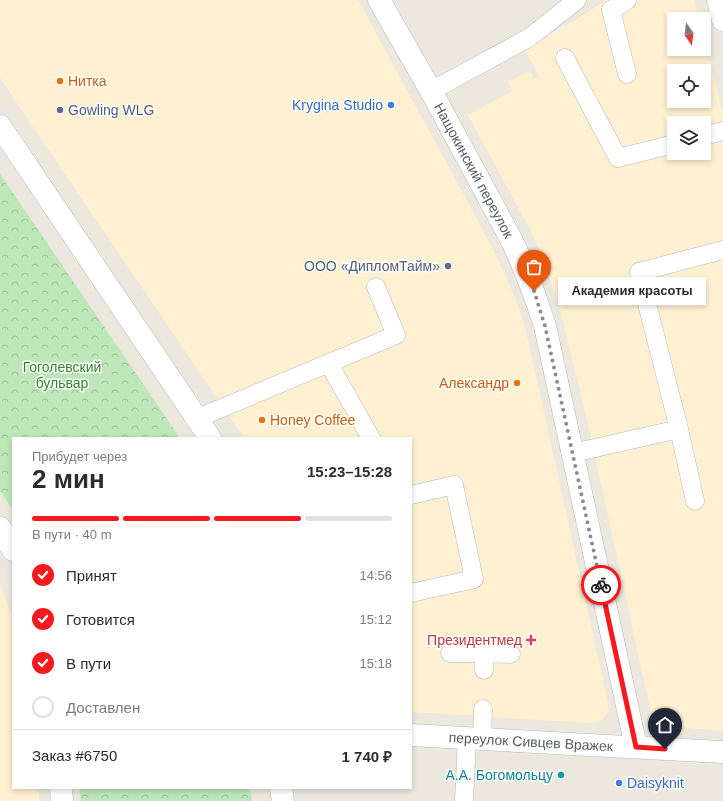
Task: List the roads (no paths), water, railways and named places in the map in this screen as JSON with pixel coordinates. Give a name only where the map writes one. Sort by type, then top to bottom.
[{"type":"street","name":"Нащокинский переулок","points":[[379,0],[431,91],[511,239],[534,291],[545,326],[636,747]]},
{"type":"street","points":[[0,126],[209,437]]},
{"type":"street","points":[[0,528],[12,548]]},
{"type":"street","name":"переулок Сивцев Вражек","points":[[412,735],[723,752]]},
{"type":"street","points":[[61,789],[62,801]]},
{"type":"street","points":[[281,789],[283,801]]},
{"type":"lane","points":[[431,91],[530,37],[577,0]]},
{"type":"lane","points":[[627,0],[611,10],[627,74]]},
{"type":"lane","points":[[565,58],[618,158],[667,146]]},
{"type":"lane","points":[[711,134],[723,131]]},
{"type":"lane","points":[[695,501],[679,429],[639,272],[723,250]]},
{"type":"lane","points":[[198,418],[396,335],[376,287]]},
{"type":"lane","points":[[329,364],[370,437]]},
{"type":"lane","points":[[573,453],[679,429]]},
{"type":"lane","points":[[412,495],[454,485],[474,579],[412,593]]},
{"type":"lane","points":[[450,654],[484,662],[511,654]]},
{"type":"lane","points":[[464,801],[474,738],[483,709]]},
{"type":"place","name":"Нитка","points":[[60,81]]},
{"type":"place","name":"Krygina Studio","points":[[391,105]]},
{"type":"place","name":"Gowling WLG","points":[[60,110]]},
{"type":"place","name":"ООО «ДипломТайм»","points":[[448,266]]},
{"type":"place","name":"Академия красоты","points":[[534,291]]},
{"type":"place","name":"Александр","points":[[517,383]]},
{"type":"place","name":"Honey Coffee","points":[[262,420]]},
{"type":"place","name":"Президентмед","points":[[531,640]]},
{"type":"place","name":"А.А. Богомольцу","points":[[561,775]]},
{"type":"place","name":"Daisyknit","points":[[619,783]]},
{"type":"park label","name":"Гоголевский бульвар","points":[[62,376]]}]
